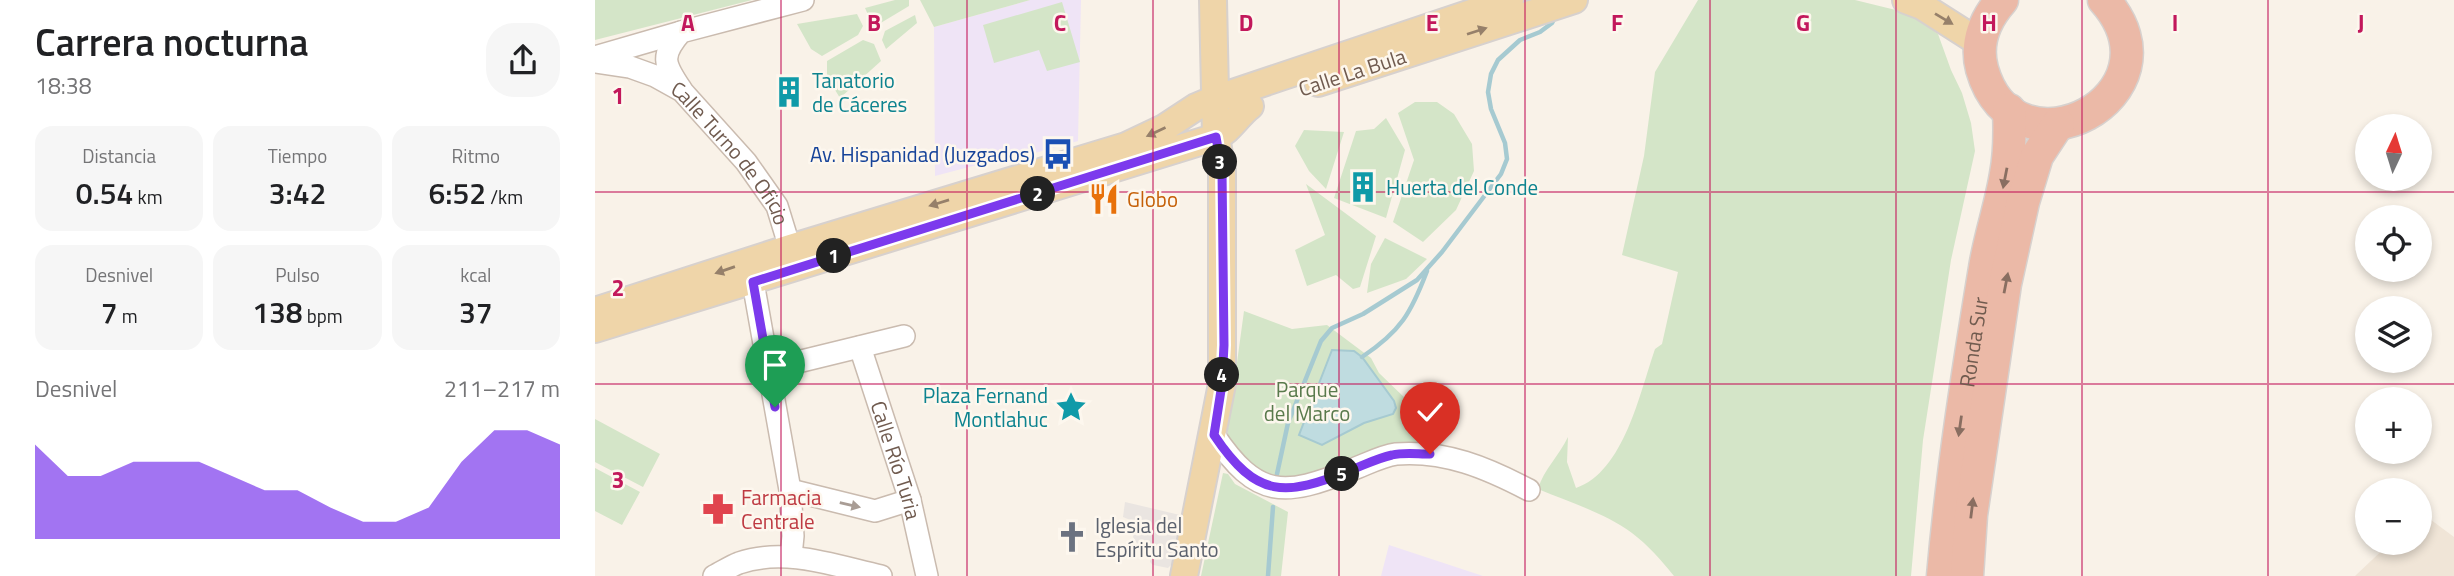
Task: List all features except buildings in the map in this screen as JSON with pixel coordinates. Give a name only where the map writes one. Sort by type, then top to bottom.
[{"type":"highway","points":[[2002,0],[1985,26],[1980,43],[1980,62],[1995,97],[2024,119],[2041,124],[2076,121],[2092,113],[2106,101],[2120,78],[2126,51],[2123,33],[2105,0]]},
{"type":"highway","name":"Ronda Sur","points":[[1943,576],[1951,488],[1966,378],[1988,245],[2006,177],[2010,142],[2009,110]]},
{"type":"highway","name":"Ronda Sur","points":[[1967,576],[1971,515],[2005,284],[2023,202],[2037,156],[2058,124]]},
{"type":"main road","points":[[1184,576],[1214,435],[1222,384],[1224,345],[1222,171],[1227,101],[1213,0]]},
{"type":"main road","name":"Calle La Bula","points":[[1227,101],[1574,0]]},
{"type":"main road","points":[[1906,0],[1922,6],[1980,43]]},
{"type":"main road","name":"Calle La Bula","points":[[1227,101],[1507,1]]},
{"type":"main road","points":[[1127,155],[1196,107],[1227,101]]},
{"type":"main road","points":[[595,311],[789,259],[1127,155],[1227,101]]},
{"type":"main road","points":[[595,329],[753,282],[789,259]]},
{"type":"street","points":[[595,59],[803,0]]},
{"type":"street","points":[[640,68],[667,40]]},
{"type":"street","points":[[667,40],[665,59],[670,73],[682,91]]},
{"type":"street","name":"Calle Turno de Oficio","points":[[595,59],[640,68],[682,91],[746,162],[777,206],[789,259]]},
{"type":"street","points":[[753,282],[790,490],[793,536],[791,556]]},
{"type":"street","points":[[769,369],[904,337]]},
{"type":"street","name":"Calle Río Turia","points":[[860,347],[910,500],[927,576]]},
{"type":"street","points":[[1214,435],[1247,474],[1287,490],[1314,485],[1392,455],[1411,453],[1452,458],[1478,465],[1525,488]]},
{"type":"street","points":[[790,490],[875,510],[910,500]]},
{"type":"street","points":[[714,576],[739,564],[761,567],[791,556],[881,576]]},
{"type":"shaded area","points":[[1030,0],[1081,0],[1078,141],[935,176],[934,27]]},
{"type":"shaded area","points":[[1125,502],[1180,515],[1177,546],[1172,564],[1168,568],[1153,565],[1150,562],[1152,550],[1140,548],[1133,537],[1135,522],[1123,517]]},
{"type":"shaded area","points":[[2432,521],[2454,537],[2454,576],[2355,576],[2377,555],[2432,555]]},
{"type":"shaded area","points":[[1389,545],[1483,576],[1381,576]]},
{"type":"green space","points":[[595,0],[752,0],[595,40]]},
{"type":"green space","points":[[895,0],[909,0],[909,6],[879,24],[870,19],[865,8]]},
{"type":"green space","points":[[920,0],[1030,0],[934,27]]},
{"type":"green space","points":[[1698,0],[1855,0],[1912,14],[1938,34],[1962,93],[1971,123],[1975,151],[1951,260],[1923,440],[1911,576],[1674,576],[1649,548],[1621,526],[1587,508],[1538,489],[1568,437],[1567,462],[1576,488],[1593,479],[1606,466],[1628,429],[1655,349],[1662,344],[1678,272],[1622,255],[1644,156],[1655,72]]},
{"type":"green space","points":[[1062,2],[1080,62],[1047,71],[1039,50],[994,63],[983,25]]},
{"type":"green space","points":[[857,14],[863,26],[858,35],[822,56],[811,49],[797,24]]},
{"type":"green space","points":[[915,15],[917,23],[886,49],[882,40],[885,31]]},
{"type":"green space","points":[[863,40],[874,44],[881,61],[840,98],[827,77],[827,61]]},
{"type":"green space","points":[[1415,102],[1437,102],[1454,114],[1472,144],[1474,171],[1456,210],[1423,242],[1393,222],[1414,160],[1398,113]]},
{"type":"green space","points":[[1386,118],[1405,150],[1386,218],[1334,198],[1356,131],[1374,129]]},
{"type":"green space","points":[[1304,130],[1344,132],[1326,189],[1309,171],[1295,146]]},
{"type":"green space","points":[[1306,184],[1376,236],[1360,287],[1353,289],[1336,275],[1307,286],[1295,250],[1325,235]]},
{"type":"green space","points":[[1385,238],[1427,259],[1406,279],[1367,293],[1371,264]]},
{"type":"green space","name":"Parque del Marco","points":[[1244,311],[1292,329],[1327,325],[1371,358],[1379,373],[1407,400],[1423,446],[1343,470],[1300,478],[1281,478],[1265,474],[1253,467],[1227,436]]},
{"type":"green space","points":[[595,419],[660,454],[643,487],[595,462]]},
{"type":"green space","points":[[595,468],[640,492],[622,525],[595,511]]},
{"type":"green space","points":[[1223,473],[1228,474],[1235,484],[1288,512],[1281,576],[1201,576]]},
{"type":"water","points":[[1332,350],[1354,351],[1362,357],[1394,401],[1396,408],[1393,414],[1364,423],[1322,445],[1299,435]]},
{"type":"waterway","points":[[1277,474],[1288,423],[1321,341],[1332,328],[1363,314],[1417,280],[1442,252],[1501,174],[1507,159],[1505,143],[1491,109],[1488,92],[1491,74],[1498,60],[1520,40],[1540,32],[1552,23],[1556,15]]},
{"type":"waterway","points":[[1362,357],[1403,320],[1427,271]]},
{"type":"waterway","points":[[1268,576],[1273,507]]},
{"type":"place","name":"Tanatorio de Cáceres","points":[[789,92]]},
{"type":"place","name":"Av. Hispanidad (Juzgados)","points":[[1058,154]]},
{"type":"place","name":"Huerta del Conde","points":[[1363,187]]},
{"type":"place","name":"Globo","points":[[1104,199]]},
{"type":"place","name":"Plaza Fernand Montlahuc","points":[[1071,407]]},
{"type":"place","name":"Farmacia Centrale","points":[[718,509]]},
{"type":"place","name":"Iglesia del Espíritu Santo","points":[[1072,537]]},
{"type":"route","points":[[775,407],[753,282],[1216,137],[1222,171],[1224,345],[1222,384],[1214,435],[1227,454],[1247,474],[1287,490],[1314,485],[1392,455],[1430,454]]}]
